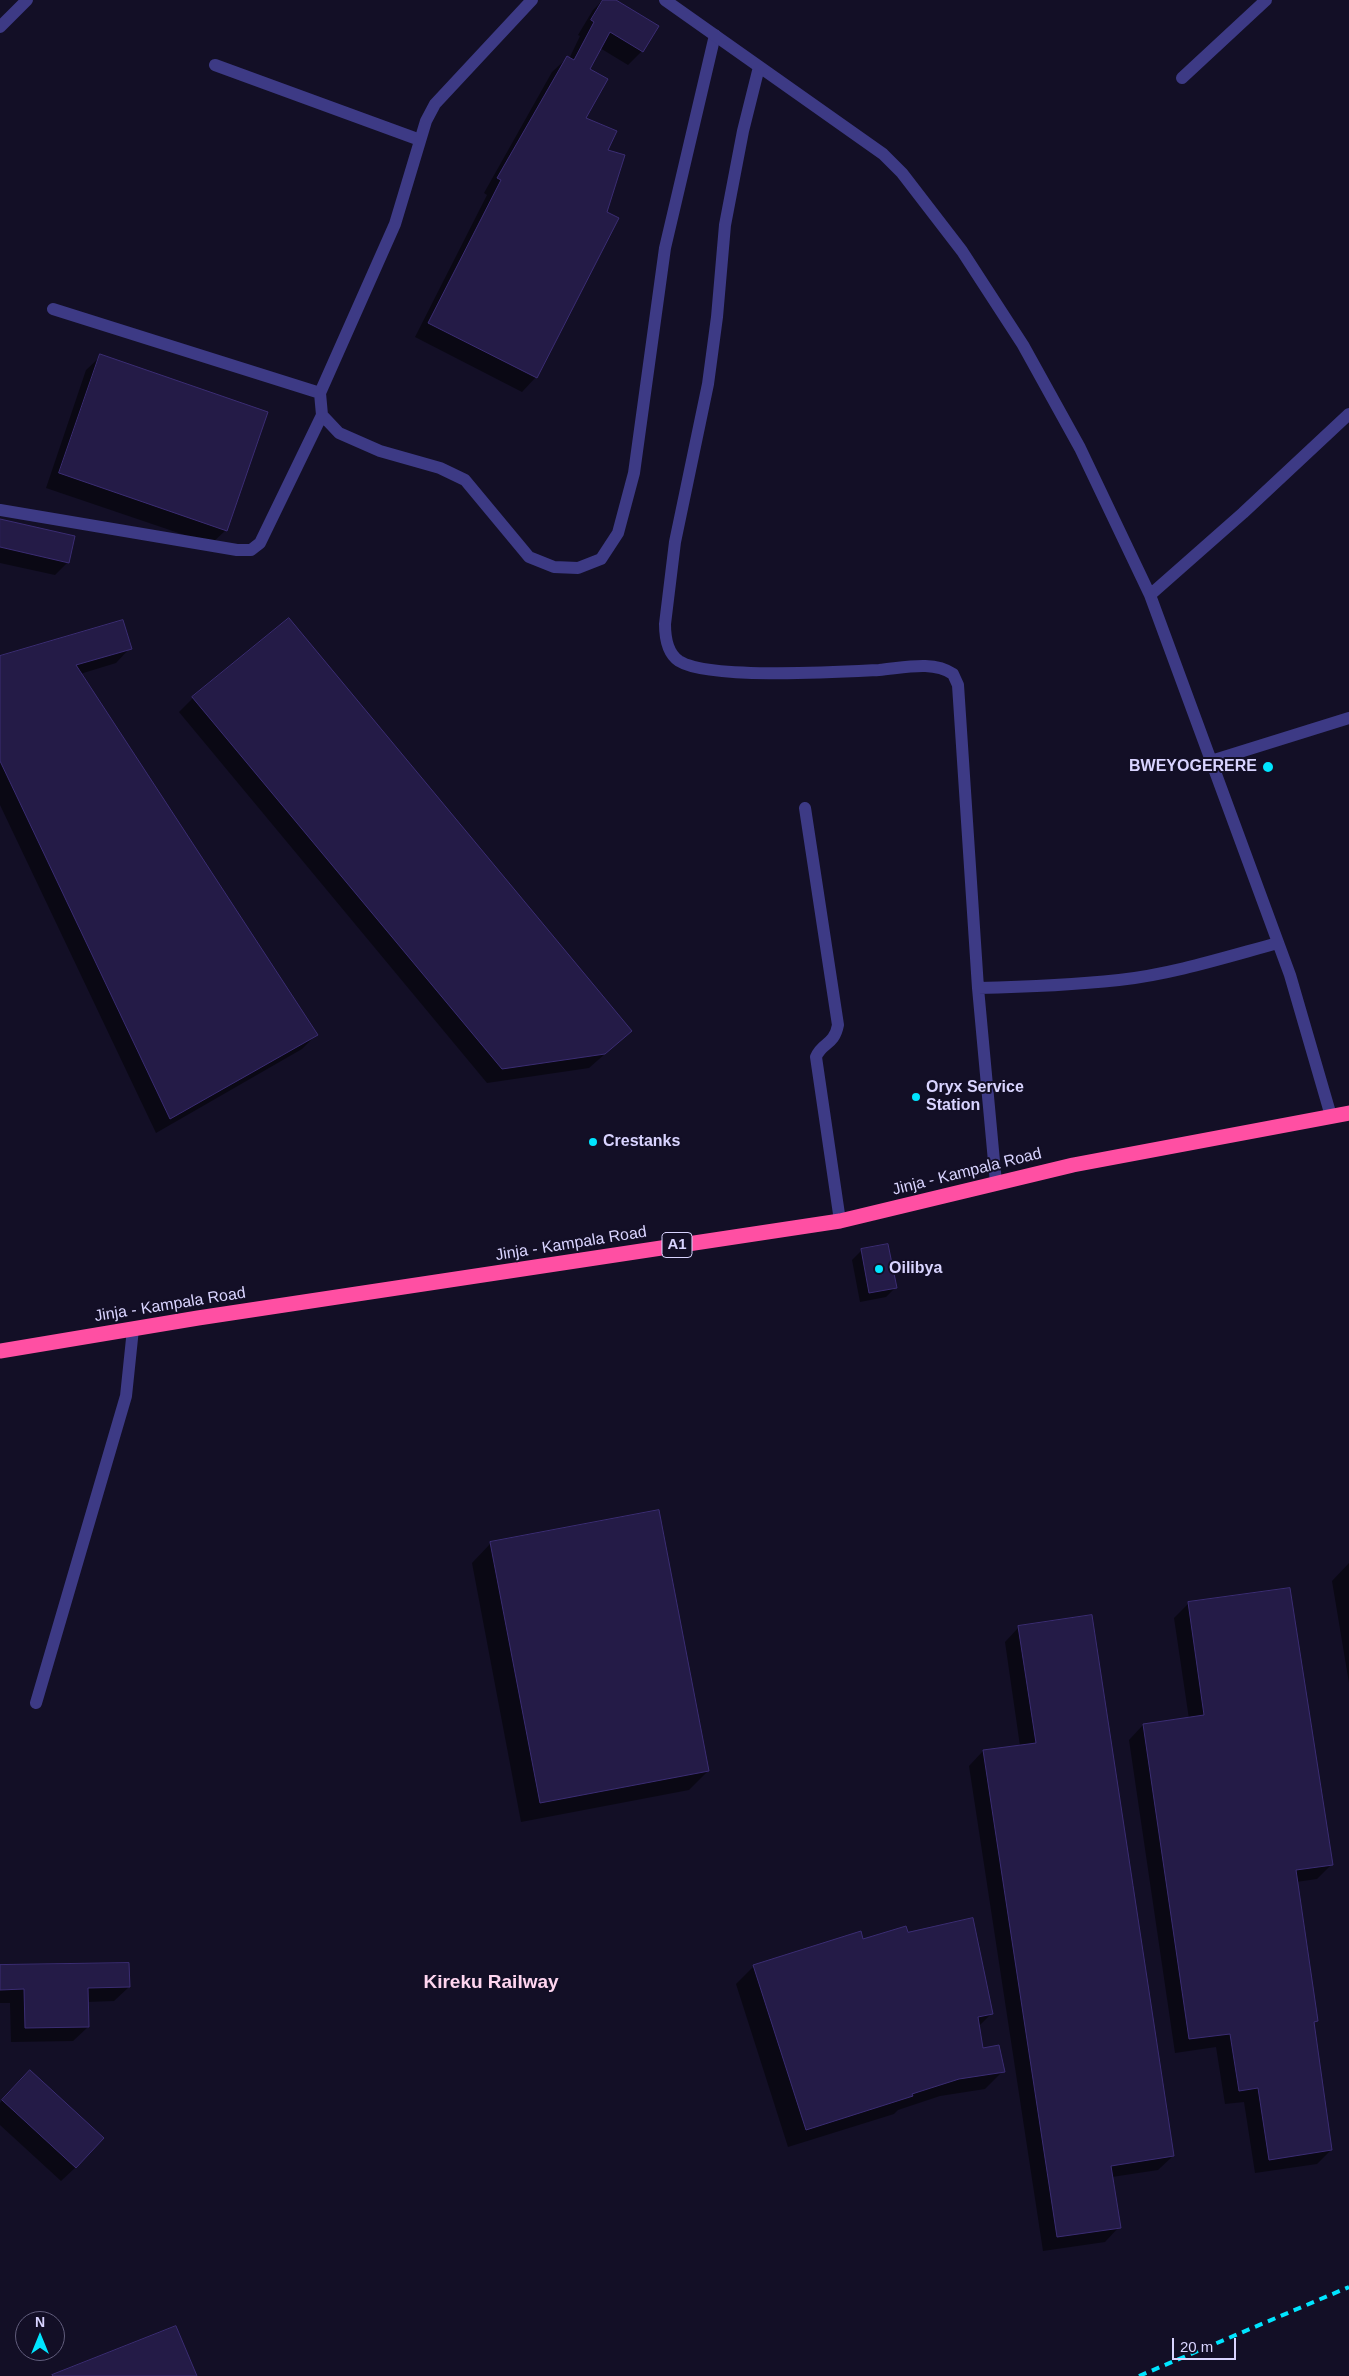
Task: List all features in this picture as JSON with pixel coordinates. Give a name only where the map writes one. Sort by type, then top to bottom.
[{"type":"highway","name":"Jinja - Kampala Road","points":[[0,1351],[840,1221],[1073,1165],[1349,1113]]},
{"type":"street","points":[[0,27],[27,0]]},
{"type":"street","points":[[0,510],[237,550],[251,550],[260,543],[322,415],[320,393],[395,224],[426,122],[435,104],[532,0]]},
{"type":"street","points":[[665,0],[882,154],[902,173],[962,252],[1023,345],[1080,448],[1150,595],[1290,975],[1331,1116]]},
{"type":"street","points":[[1182,78],[1266,0]]},
{"type":"street","points":[[322,415],[339,433],[380,451],[440,468],[465,480],[529,558],[554,567],[578,568],[601,558],[618,532],[634,473],[665,248],[715,35]]},
{"type":"street","points":[[215,65],[420,140]]},
{"type":"street","points":[[759,67],[743,131],[725,226],[711,365],[675,542],[665,636],[670,650],[678,660],[704,669],[763,673],[836,672],[937,666],[953,674],[958,685],[978,988],[996,1183]]},
{"type":"street","points":[[53,309],[320,393]]},
{"type":"street","points":[[1150,595],[1243,513],[1349,414]]},
{"type":"street","points":[[1211,761],[1349,718]]},
{"type":"street","points":[[805,808],[838,1025],[836,1036],[818,1050],[816,1057],[840,1221]]},
{"type":"street","points":[[978,988],[1018,988],[1120,980],[1195,965],[1278,943]]},
{"type":"street","points":[[36,1703],[126,1396],[133,1329]]},
{"type":"building","points":[[603,0],[616,0],[659,26],[643,52],[610,32],[590,69],[608,79],[586,118],[617,131],[608,150],[625,155],[607,212],[619,218],[537,378],[428,323],[501,180],[497,178],[567,56],[574,60],[594,22],[591,20]]},
{"type":"building","points":[[100,354],[268,412],[227,531],[59,473]]},
{"type":"building","points":[[0,519],[75,536],[69,563],[0,547]]},
{"type":"building","points":[[289,618],[632,1031],[605,1054],[502,1069],[192,697]]},
{"type":"building","points":[[123,620],[132,649],[76,665],[318,1035],[170,1119],[0,761],[0,656]]},
{"type":"building","name":"Oilibya","points":[[888,1244],[897,1288],[869,1293],[861,1249]]},
{"type":"building","points":[[659,1510],[709,1771],[540,1803],[490,1542]]},
{"type":"building","points":[[1290,1588],[1333,1865],[1296,1870],[1318,2021],[1314,2022],[1332,2150],[1269,2160],[1258,2088],[1239,2091],[1230,2034],[1189,2039],[1143,1724],[1204,1715],[1188,1602]]},
{"type":"building","points":[[1092,1615],[1174,2156],[1111,2166],[1121,2228],[1057,2237],[983,1750],[1036,1743],[1018,1626]]},
{"type":"building","points":[[973,1918],[993,2014],[978,2017],[983,2048],[999,2045],[1005,2072],[959,2079],[912,2094],[913,2096],[806,2130],[753,1965],[861,1931],[863,1939],[906,1926],[908,1932]]},
{"type":"building","points":[[129,1963],[130,1987],[88,1988],[89,2027],[25,2028],[24,1989],[0,1990],[0,1965]]},
{"type":"building","points":[[30,2070],[104,2138],[76,2168],[2,2100]]},
{"type":"building","points":[[176,2326],[197,2376],[52,2375]]},
{"type":"railway","points":[[1139,2376],[1349,2287]]},
{"type":"place","name":"BWEYOGERERE","points":[[1268,767]]},
{"type":"place","name":"Oryx Service Station","points":[[916,1097]]},
{"type":"place","name":"Crestanks","points":[[593,1142]]},
{"type":"place","name":"Oilibya","points":[[879,1269]]},
{"type":"district","name":"Kireku Railway","points":[[491,1983]]}]
